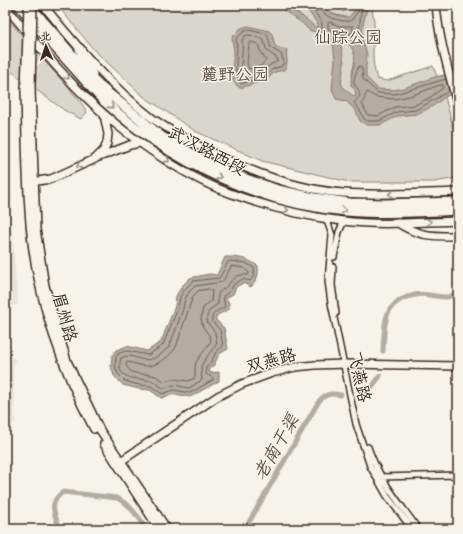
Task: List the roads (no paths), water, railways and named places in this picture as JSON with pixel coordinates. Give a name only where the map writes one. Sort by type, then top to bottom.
[{"type":"highway","name":"武汉路西段","points":[[19,5],[58,51],[104,101],[131,124],[154,140],[206,171],[249,189],[277,198],[345,211],[382,213],[458,210]]},
{"type":"highway","name":"武汉路西段","points":[[29,5],[97,84],[162,137],[210,164],[278,190],[314,198],[350,203],[385,204],[458,202]]},
{"type":"highway","points":[[80,49],[97,84]]},
{"type":"main road","points":[[29,5],[28,89],[31,182],[36,230],[45,286],[67,361],[100,430],[159,529]]},
{"type":"main road","points":[[28,89],[33,5]]},
{"type":"main road","points":[[43,5],[80,49],[121,92],[153,119],[186,139],[224,159],[302,186],[342,193],[379,194],[458,192]]},
{"type":"main road","points":[[436,5],[442,49],[458,106]]},
{"type":"main road","points":[[5,6],[51,61],[104,115],[140,143],[178,167],[209,184],[237,196],[281,209],[344,221],[371,223],[458,221]]},
{"type":"main road","points":[[95,159],[104,150],[107,143],[108,134],[104,115]]},
{"type":"main road","points":[[31,182],[51,179],[95,159],[130,145],[140,143]]},
{"type":"main road","points":[[398,223],[409,230],[423,235],[458,236]]},
{"type":"main road","name":"双燕路","points":[[119,463],[218,396],[242,384],[272,373],[315,365],[345,364],[458,366]]},
{"type":"main road","points":[[119,463],[167,529]]},
{"type":"street","name":"飞燕路","points":[[326,218],[332,235],[328,281],[331,303],[359,422],[373,464],[387,496],[412,529]]},
{"type":"street","name":"飞燕路","points":[[344,221],[337,241],[333,264],[332,285],[345,364]]},
{"type":"street","points":[[379,477],[458,475]]},
{"type":"street","name":"飞燕路","points":[[379,477],[418,529]]},
{"type":"water","name":"仙踪公园","points":[[276,5],[287,7],[302,16],[315,27],[319,26],[304,5],[322,5],[334,14],[349,17],[359,5],[365,5],[367,8],[363,24],[362,39],[367,54],[366,77],[378,89],[394,90],[435,77],[458,72],[458,91],[417,114],[398,116],[380,125],[367,125],[360,121],[356,111],[346,101],[336,99],[332,89],[335,59],[333,44],[321,34],[309,30],[302,23]],"holes":[[[345,41],[350,46],[355,57],[351,79],[351,85],[355,90],[355,97],[345,90],[341,80],[344,65],[341,42]]]},
{"type":"water","points":[[248,26],[269,31],[272,34],[275,46],[287,50],[287,62],[284,70],[275,72],[266,80],[240,88],[233,81],[232,77],[234,53],[232,37],[241,28]]},
{"type":"water","points":[[225,257],[239,258],[250,261],[258,266],[258,275],[251,287],[243,283],[236,287],[233,294],[226,298],[229,303],[229,309],[216,316],[216,320],[224,328],[228,349],[219,354],[214,365],[209,369],[210,373],[219,372],[219,381],[190,397],[175,394],[161,398],[150,390],[123,385],[114,376],[111,366],[112,356],[116,350],[127,346],[147,351],[161,342],[175,306],[176,296],[182,286],[190,278],[209,274],[217,275]]},
{"type":"waterway","name":"老南干渠","points":[[383,351],[386,319],[393,306],[399,301],[418,294],[447,297],[458,293]]},
{"type":"waterway","name":"老南干渠","points":[[362,394],[372,387],[380,376]]},
{"type":"waterway","name":"老南干渠","points":[[245,529],[319,401],[324,396],[329,394],[341,395]]},
{"type":"waterway","name":"老南干渠","points":[[60,529],[55,514],[54,505],[55,500],[63,492],[117,498],[128,505],[140,519],[145,529]]},
{"type":"park label","name":"麓野公园","points":[[235,74]]}]
